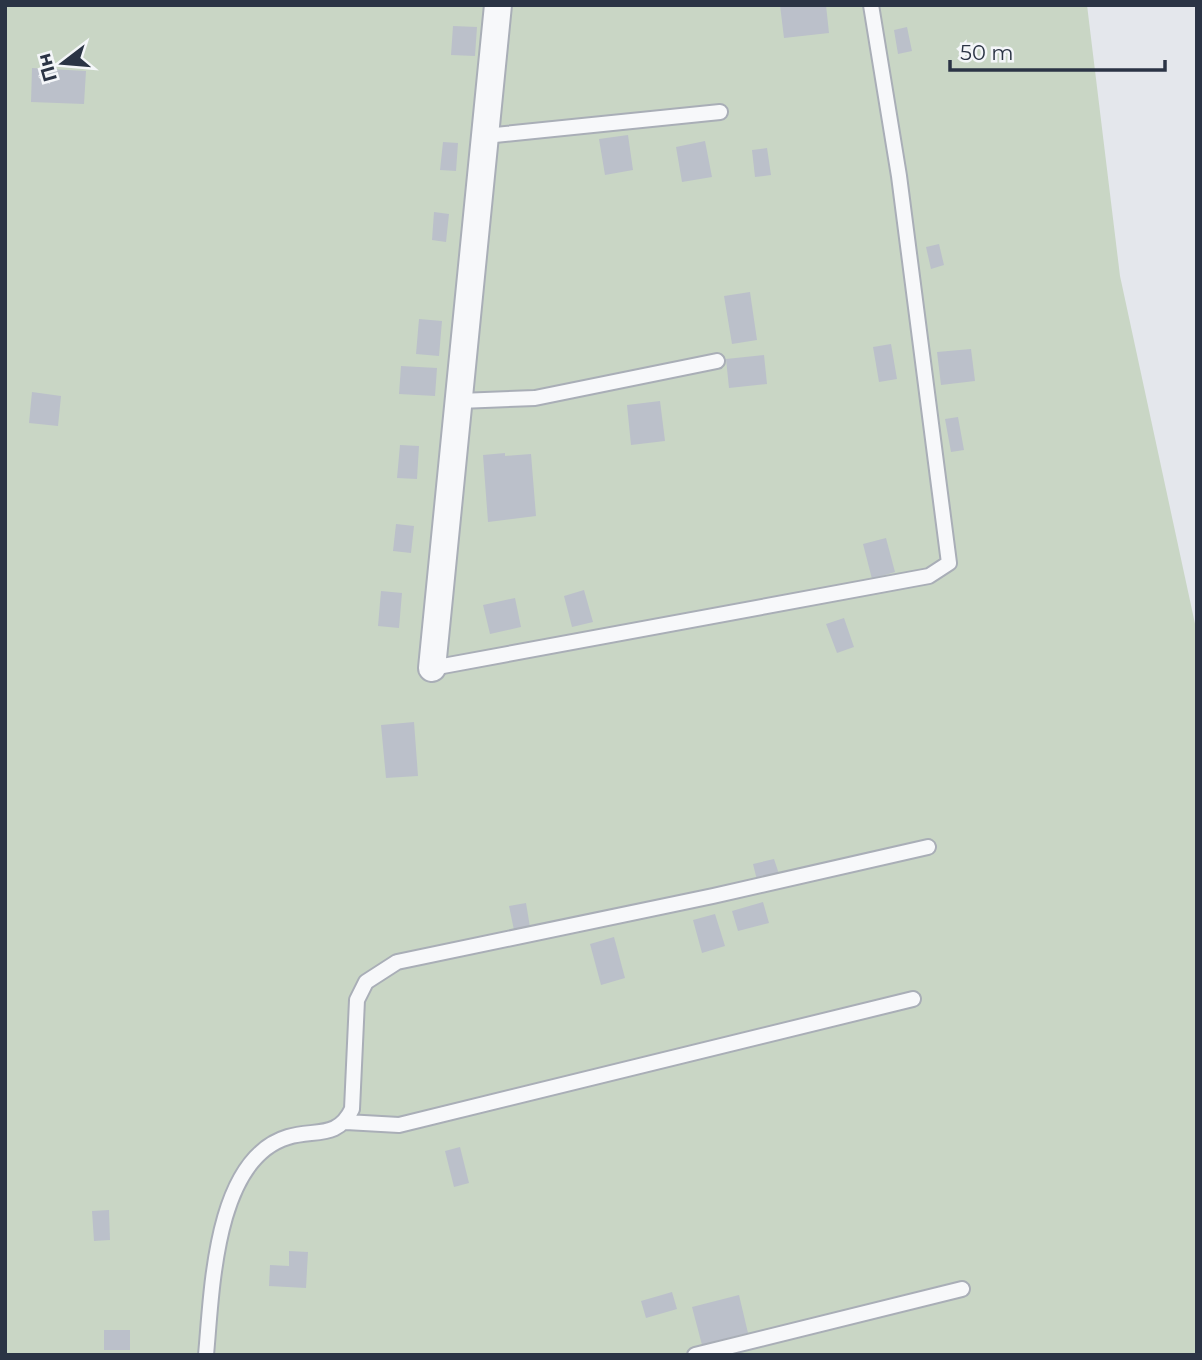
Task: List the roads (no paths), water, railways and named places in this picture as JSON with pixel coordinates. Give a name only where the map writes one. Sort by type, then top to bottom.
[{"type":"street","points":[[432,668],[498,5]]},
{"type":"lane","points":[[432,668],[929,576],[949,563],[899,176],[871,5]]},
{"type":"lane","points":[[485,136],[720,112]]},
{"type":"lane","points":[[459,401],[535,398],[717,361]]},
{"type":"lane","points":[[206,1355],[215,1253],[234,1191],[260,1150],[288,1137],[334,1130],[346,1122],[352,1109],[357,1000],[366,982],[397,962],[713,896],[928,847]]},
{"type":"lane","points":[[346,1122],[399,1125],[914,999]]},
{"type":"lane","points":[[695,1355],[962,1289]]}]
